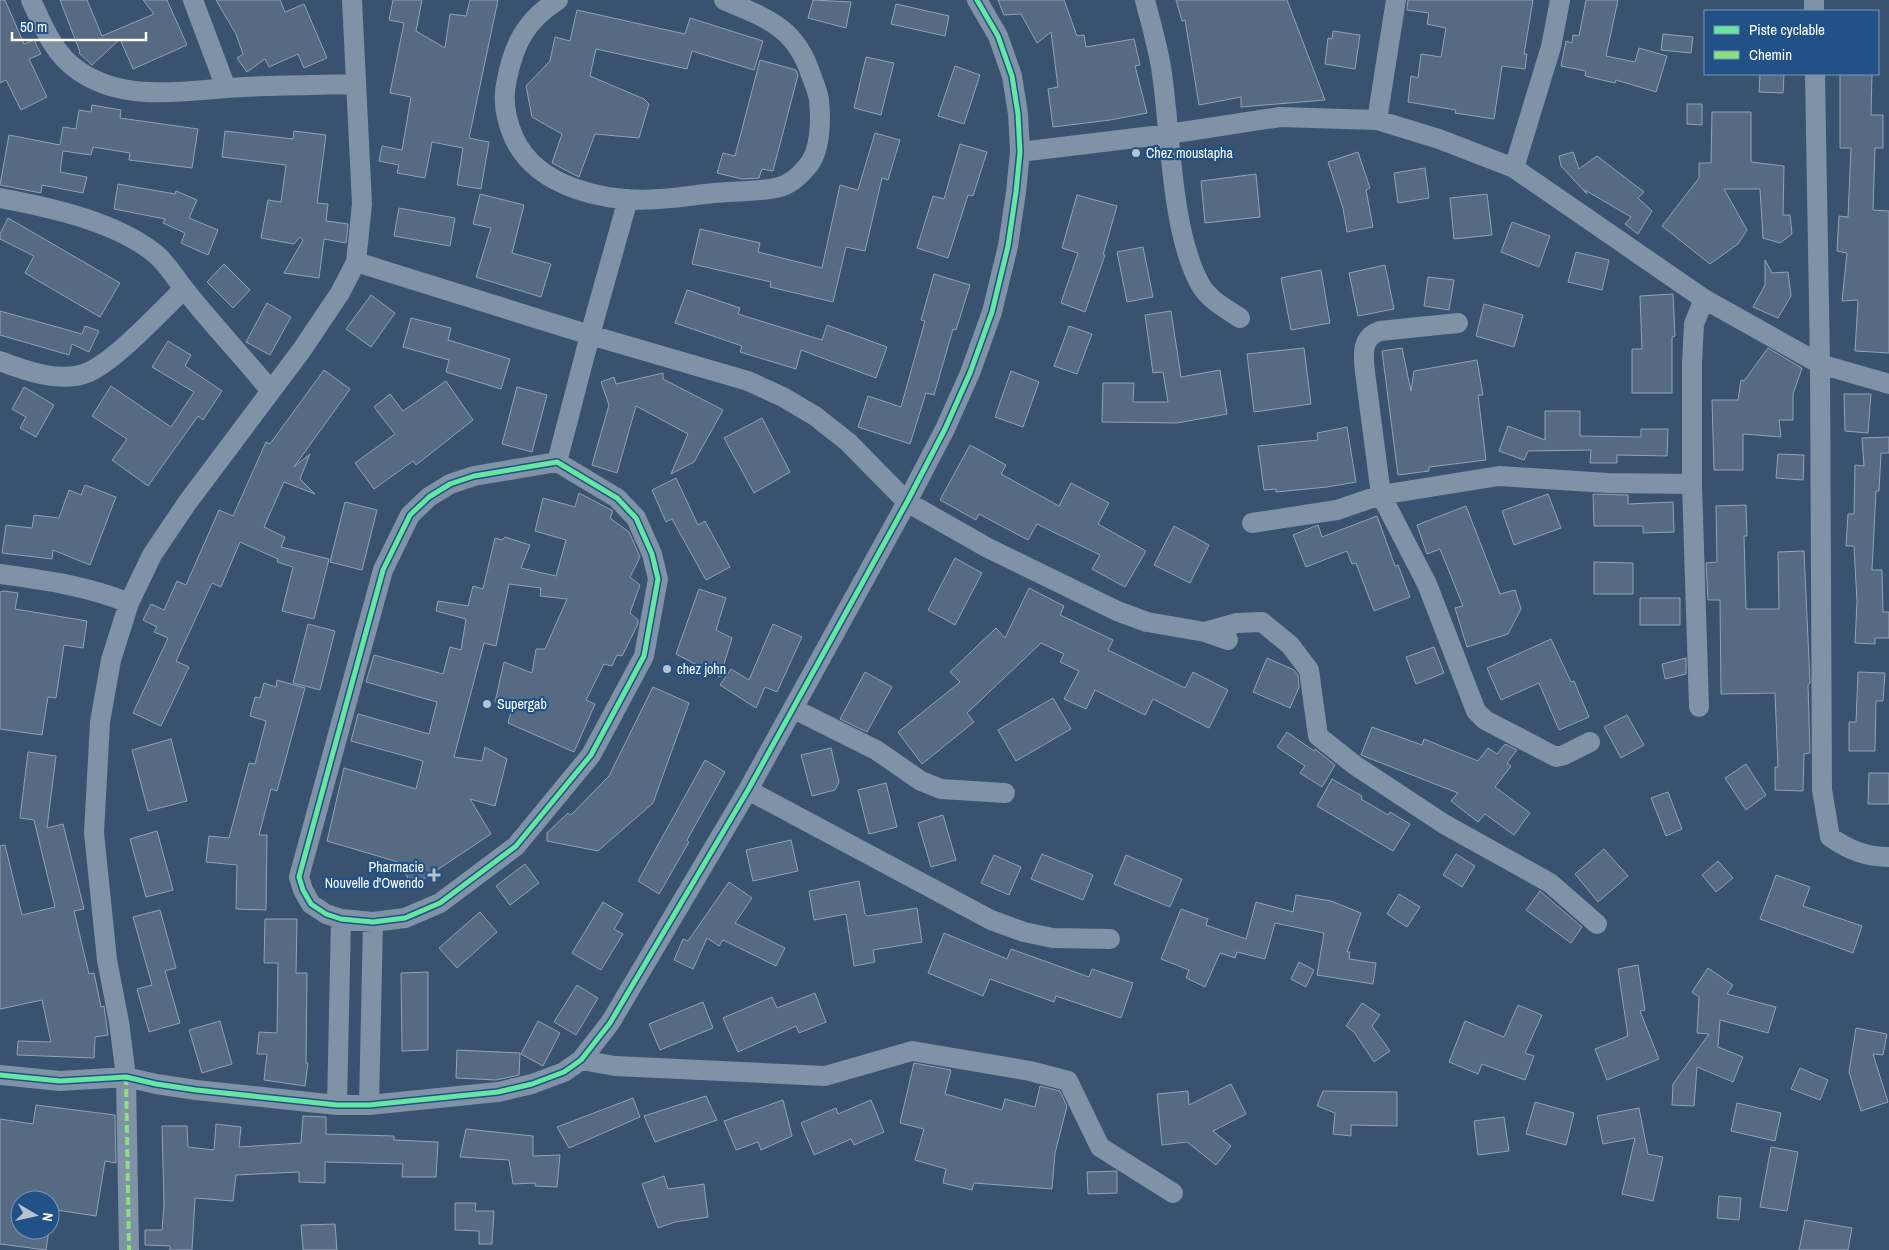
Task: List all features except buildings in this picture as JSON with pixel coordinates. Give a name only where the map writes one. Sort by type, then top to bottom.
[{"type":"street","points":[[31,0],[46,33],[63,58],[79,71],[96,80],[116,87],[157,93],[189,93],[226,88],[355,84]]},
{"type":"street","points":[[193,0],[226,88]]},
{"type":"street","points":[[129,1250],[126,1077],[119,1022],[107,960],[94,833],[100,722],[112,660],[130,603],[152,555],[187,503],[272,391],[340,293],[356,262],[362,204],[352,0]]},
{"type":"street","points":[[558,0],[528,25],[512,54],[504,89],[507,122],[520,151],[545,175],[596,194],[628,199],[657,199],[784,185],[807,167],[821,134],[819,98],[808,65],[790,34],[763,16],[724,0]]},
{"type":"street","points":[[0,1075],[60,1081],[126,1077],[196,1090],[337,1105],[369,1105],[498,1092],[532,1084],[564,1072],[581,1060],[610,1023],[794,709],[907,502],[945,429],[970,373],[992,312],[1008,246],[1020,152],[1018,114],[1012,76],[998,36],[977,0]]},
{"type":"street","points":[[1145,0],[1162,72],[1178,208],[1187,254],[1201,286],[1212,298],[1240,318]]},
{"type":"street","points":[[1377,120],[1396,0]]},
{"type":"street","points":[[1514,168],[1551,47],[1560,0]]},
{"type":"street","points":[[1815,75],[1820,364],[1822,790],[1830,837],[1846,848],[1870,857],[1889,857]]},
{"type":"street","points":[[1020,152],[1169,134],[1280,117],[1377,120],[1439,139],[1514,168],[1704,299],[1820,364],[1889,384]]},
{"type":"street","points":[[0,198],[59,211],[113,230],[153,252],[167,266],[184,289],[272,391]]},
{"type":"street","points":[[557,462],[628,199]]},
{"type":"street","points":[[356,262],[590,335],[748,381],[783,397],[815,416],[848,442],[907,502],[988,548],[1117,611],[1147,622],[1206,632],[1228,640]]},
{"type":"street","points":[[0,361],[27,372],[64,376],[88,373],[106,362],[184,289]]},
{"type":"street","points":[[1699,707],[1692,484],[1693,337],[1694,324],[1704,299]]},
{"type":"street","points":[[1458,323],[1380,331],[1373,333],[1366,343],[1363,353],[1364,372],[1380,495],[1427,584],[1476,711],[1485,720],[1556,757],[1590,742]]},
{"type":"street","points":[[557,462],[617,498],[636,518],[647,540],[658,579],[644,656],[591,755],[516,846],[440,904],[405,918],[373,922],[341,919],[326,914],[311,904],[302,890],[299,877],[371,609],[386,562],[410,515],[429,497],[450,484],[474,476],[557,462]]},
{"type":"street","points":[[1252,523],[1336,510],[1380,495],[1499,476],[1608,483],[1692,484]]},
{"type":"street","points":[[0,574],[62,583],[108,594],[130,603]]},
{"type":"street","points":[[1206,632],[1237,623],[1262,622],[1290,645],[1309,670],[1318,736],[1356,766],[1444,824],[1550,883],[1597,924]]},
{"type":"street","points":[[794,709],[876,750],[921,781],[941,789],[1005,793]]},
{"type":"street","points":[[748,790],[991,920],[1024,932],[1053,938],[1110,939]]},
{"type":"street","points":[[337,1105],[341,919]]},
{"type":"street","points":[[369,1105],[373,922]]},
{"type":"street","points":[[581,1060],[615,1066],[825,1076],[912,1051],[1030,1071],[1068,1081],[1100,1147],[1173,1193]]},
{"type":"marked path","points":[[126,1077],[129,1250]]},
{"type":"cycle path","points":[[0,1075],[60,1081],[126,1077],[196,1090],[337,1105],[369,1105],[498,1092],[532,1084],[564,1072],[581,1060],[610,1023],[748,790],[907,502],[945,429],[970,373],[992,312],[1008,246],[1020,152],[1018,114],[1012,76],[998,36],[977,0]]},
{"type":"cycle path","points":[[557,462],[617,498],[636,518],[652,554],[658,579],[644,656],[591,755],[516,846],[440,903],[405,918],[373,922],[341,919],[326,914],[311,904],[303,890],[299,877],[383,570],[410,515],[429,497],[450,484],[474,476],[557,462]]},
{"type":"place","name":"Chez moustapha","points":[[1136,153]]},
{"type":"place","name":"chez john","points":[[667,669]]},
{"type":"place","name":"Supergab","points":[[487,704]]},
{"type":"place","name":"Pharmacie Nouvelle d'Owendo","points":[[434,875]]}]
